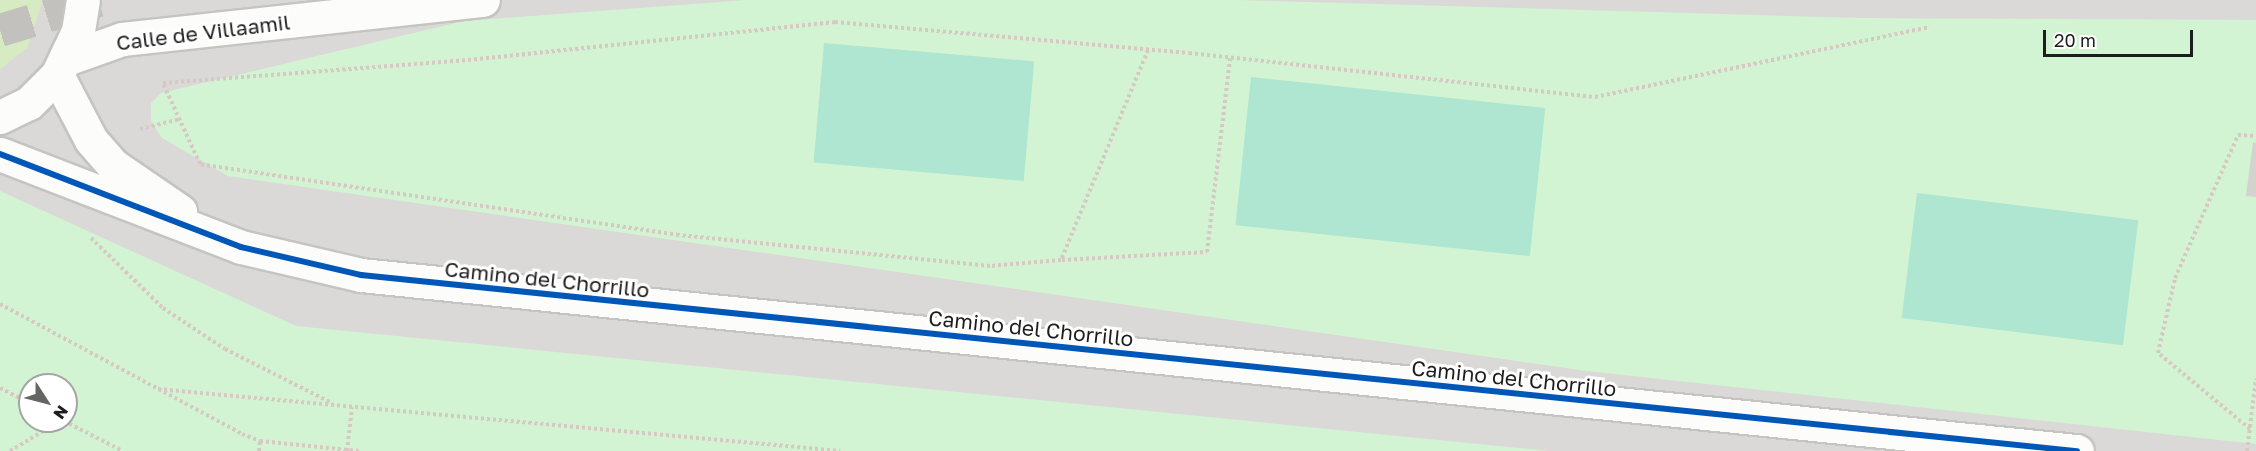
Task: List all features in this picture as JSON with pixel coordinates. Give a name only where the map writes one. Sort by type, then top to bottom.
[{"type":"street","points":[[0,117],[29,103],[63,66],[83,0]]},
{"type":"street","name":"Calle de Villaamil","points":[[63,66],[123,39],[483,0]]},
{"type":"street","name":"Camino del Chorrillo","points":[[63,66],[91,140],[114,166],[241,247]]},
{"type":"street","name":"Camino del Chorrillo","points":[[0,154],[241,247],[301,263],[417,282],[2077,451]]},
{"type":"path","points":[[1230,58],[1207,252],[990,266],[680,235],[200,164],[163,83],[468,60],[835,22],[1230,58],[1595,97],[1930,27]]},
{"type":"path","points":[[1061,260],[1148,50]]},
{"type":"path","points":[[2250,429],[2158,353],[2175,278],[2238,135],[2256,136]]},
{"type":"path","points":[[85,231],[163,308],[225,349],[336,405]]},
{"type":"path","points":[[0,304],[158,389],[261,441],[358,451]]},
{"type":"path","points":[[2247,451],[2256,379]]},
{"type":"path","points":[[0,388],[18,397]]},
{"type":"path","points":[[158,389],[840,451]]},
{"type":"path","points":[[348,450],[352,407]]},
{"type":"path","points":[[78,428],[123,451]]},
{"type":"path","points":[[10,451],[40,433]]},
{"type":"path","points":[[260,451],[261,441]]},
{"type":"shaded area","points":[[0,0],[2256,0],[2256,451],[0,451]]},
{"type":"green space","points":[[0,0],[43,0],[27,48],[0,69]]},
{"type":"green space","points":[[747,0],[1237,0],[1860,18],[2256,20],[2256,444],[1587,371],[228,176],[162,138],[151,121],[151,103],[161,93],[464,21]]},
{"type":"green space","points":[[824,43],[1034,61],[1024,181],[814,163]]},
{"type":"green space","points":[[1251,77],[1545,108],[1530,256],[1235,225]]},
{"type":"green space","points":[[0,191],[296,326],[1549,451],[0,451]]},
{"type":"green space","points":[[1917,193],[2138,220],[2123,345],[1902,318]]},
{"type":"building","points":[[2253,142],[2256,143],[2256,197],[2246,196]]},
{"type":"tunnel","points":[[0,30],[99,0]]},
{"type":"cycle path","points":[[0,154],[241,247],[361,275],[2077,451]]}]
